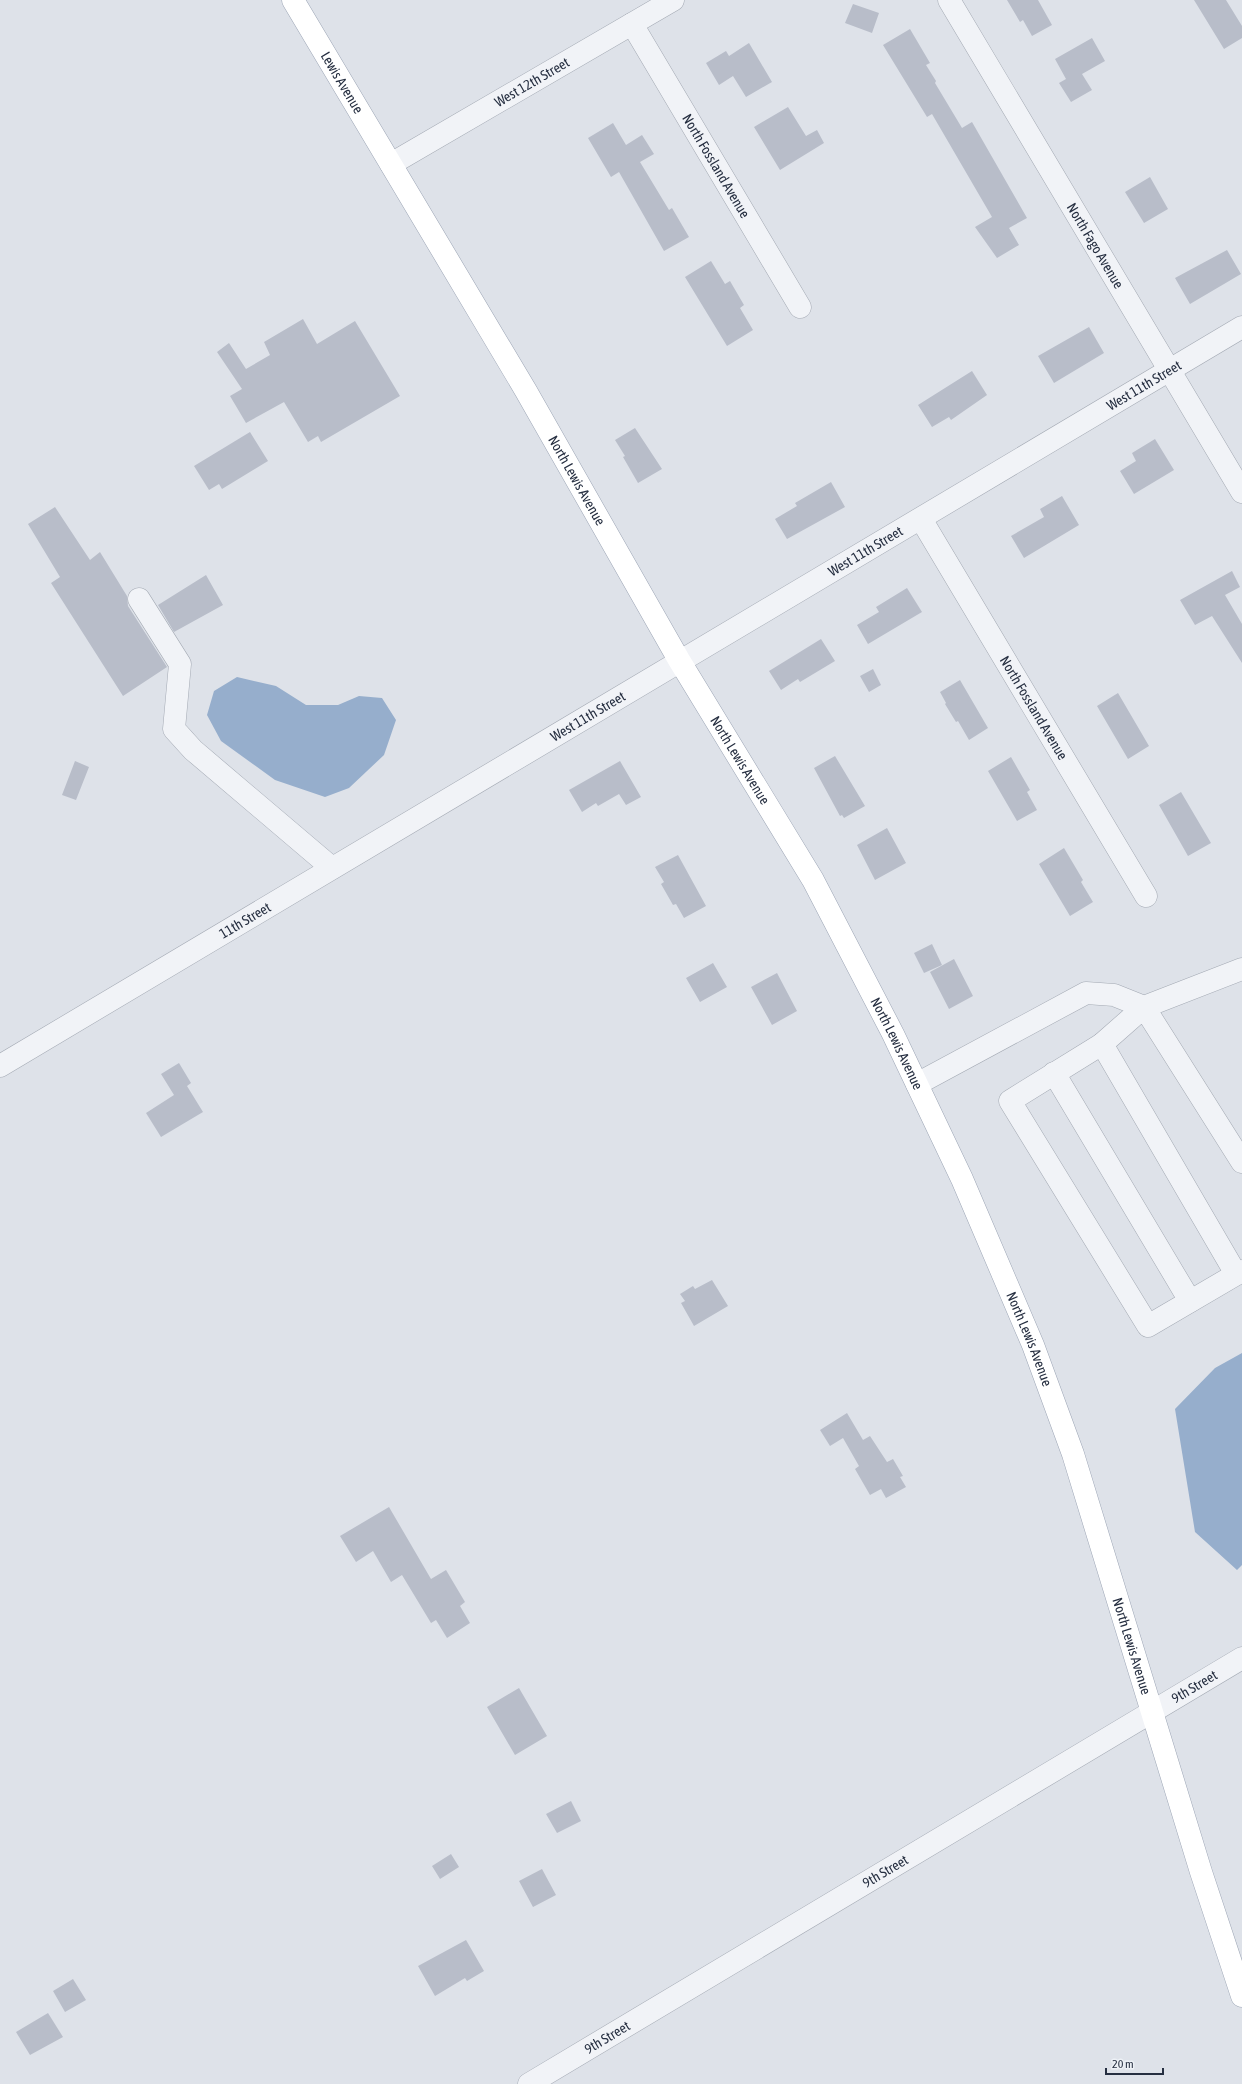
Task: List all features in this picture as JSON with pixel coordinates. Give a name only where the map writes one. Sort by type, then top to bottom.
[{"type":"main road","name":"Lewis Avenue","points":[[293,0],[391,164]]},
{"type":"main road","name":"North Lewis Avenue","points":[[391,164],[526,390],[680,660],[813,880],[917,1084],[962,1179],[1033,1345],[1073,1454],[1200,1872],[1242,1996]]},
{"type":"street","name":"West 12th Street","points":[[391,164],[674,0]]},
{"type":"street","name":"North Fago Avenue","points":[[949,0],[1242,492]]},
{"type":"street","name":"North Fossland Avenue","points":[[632,24],[800,307]]},
{"type":"street","name":"West 11th Street","points":[[489,774],[921,519],[1242,327]]},
{"type":"street","name":"North Fossland Avenue","points":[[921,519],[1146,896]]},
{"type":"street","points":[[139,599],[180,664],[174,729],[193,750],[332,868]]},
{"type":"street","name":"11th Street","points":[[0,1066],[489,774]]},
{"type":"street","points":[[1102,1044],[1239,1272],[1148,1326],[1010,1100],[1102,1044],[1144,1007],[1242,969]]},
{"type":"street","points":[[917,1084],[1086,993],[1114,994],[1144,1007],[1242,1162]]},
{"type":"street","points":[[1054,1073],[1190,1301]]},
{"type":"street","name":"9th Street","points":[[529,2084],[1242,1658]]},
{"type":"water","points":[[237,677],[276,686],[306,705],[338,705],[359,696],[382,698],[396,720],[384,755],[349,788],[325,797],[275,780],[221,741],[207,715],[214,691]]},
{"type":"water","points":[[1242,1353],[1242,1565],[1237,1570],[1195,1532],[1175,1409],[1215,1368]]},
{"type":"building","points":[[1007,0],[1038,0],[1052,25],[1032,36],[1023,20],[1020,22]]},
{"type":"building","points":[[1194,0],[1226,0],[1242,26],[1242,38],[1224,49]]},
{"type":"building","points":[[853,4],[879,13],[872,33],[845,23]]},
{"type":"building","points":[[910,29],[930,63],[926,65],[936,81],[935,83],[962,128],[972,122],[1027,218],[1009,228],[1019,245],[997,258],[975,227],[992,217],[932,114],[927,117],[883,45]]},
{"type":"building","points":[[1092,38],[1105,61],[1082,74],[1092,90],[1071,102],[1059,83],[1066,79],[1055,59]]},
{"type":"building","points":[[749,43],[772,82],[746,97],[733,76],[719,85],[706,63],[726,51],[729,56]]},
{"type":"building","points":[[788,107],[806,136],[817,130],[824,143],[780,170],[754,127]]},
{"type":"building","points":[[613,123],[626,145],[642,135],[654,154],[640,162],[669,210],[672,208],[689,237],[664,251],[619,172],[611,177],[588,138]]},
{"type":"building","points":[[1150,177],[1168,209],[1144,223],[1125,192]]},
{"type":"building","points":[[1227,250],[1241,274],[1190,304],[1175,278]]},
{"type":"building","points":[[711,261],[725,284],[730,281],[744,305],[740,308],[753,330],[727,346],[685,277]]},
{"type":"building","points":[[303,319],[317,344],[355,321],[400,396],[321,442],[318,436],[308,442],[284,402],[246,423],[230,396],[242,389],[217,352],[229,343],[246,369],[270,355],[264,342]]},
{"type":"building","points":[[1089,327],[1104,353],[1054,383],[1038,356]]},
{"type":"building","points":[[972,371],[987,395],[951,420],[949,417],[932,427],[918,405]]},
{"type":"building","points":[[635,428],[662,469],[638,483],[623,457],[625,456],[615,440]]},
{"type":"building","points":[[250,432],[268,461],[222,489],[219,484],[209,490],[194,466]]},
{"type":"building","points":[[1155,439],[1174,470],[1134,494],[1120,471],[1136,461],[1132,453]]},
{"type":"building","points":[[831,482],[845,507],[787,539],[775,519],[797,506],[795,503]]},
{"type":"building","points":[[1062,496],[1079,525],[1024,558],[1011,536],[1044,517],[1040,509]]},
{"type":"building","points":[[55,507],[90,560],[100,552],[127,596],[128,606],[167,667],[123,696],[51,583],[60,577],[28,524]]},
{"type":"building","points":[[1232,571],[1240,587],[1225,595],[1242,624],[1242,663],[1212,616],[1195,625],[1180,600]]},
{"type":"building","points":[[206,575],[223,605],[174,632],[158,605]]},
{"type":"building","points":[[907,588],[922,612],[868,644],[857,625],[879,612],[876,607]]},
{"type":"building","points":[[821,639],[835,661],[800,682],[798,679],[781,690],[769,671]]},
{"type":"building","points":[[873,669],[881,685],[869,692],[860,676]]},
{"type":"building","points":[[960,680],[988,728],[969,740],[958,721],[956,722],[945,704],[946,703],[940,692]]},
{"type":"building","points":[[1118,693],[1149,746],[1128,759],[1097,706]]},
{"type":"building","points":[[835,756],[865,806],[844,818],[842,815],[840,816],[814,768]]},
{"type":"building","points":[[1011,757],[1030,790],[1027,792],[1037,810],[1017,821],[988,771]]},
{"type":"building","points":[[75,761],[89,767],[76,800],[62,795]]},
{"type":"building","points":[[620,761],[641,797],[626,805],[619,794],[598,806],[596,803],[582,812],[569,790]]},
{"type":"building","points":[[1181,792],[1211,843],[1188,856],[1159,805]]},
{"type":"building","points":[[887,828],[906,863],[875,880],[857,845]]},
{"type":"building","points":[[1064,848],[1083,880],[1081,882],[1093,902],[1070,916],[1039,864]]},
{"type":"building","points":[[678,855],[706,906],[684,918],[676,904],[673,905],[661,884],[664,882],[655,867]]},
{"type":"building","points":[[932,944],[942,965],[924,973],[914,953]]},
{"type":"building","points":[[954,959],[973,996],[949,1009],[930,972]]},
{"type":"building","points":[[713,963],[727,987],[700,1002],[686,978]]},
{"type":"building","points":[[777,973],[797,1011],[772,1025],[751,987]]},
{"type":"building","points":[[179,1063],[191,1083],[187,1086],[203,1112],[161,1137],[146,1113],[174,1095],[161,1074]]},
{"type":"building","points":[[712,1280],[728,1306],[694,1326],[681,1303],[685,1301],[680,1294],[693,1286],[695,1289]]},
{"type":"building","points":[[847,1413],[863,1440],[870,1436],[887,1462],[893,1459],[903,1476],[900,1477],[906,1487],[886,1498],[881,1489],[870,1495],[855,1469],[859,1466],[843,1438],[830,1446],[820,1430]]},
{"type":"building","points":[[389,1507],[431,1579],[446,1570],[465,1602],[460,1606],[470,1623],[447,1638],[436,1620],[431,1623],[402,1575],[391,1582],[373,1551],[356,1562],[340,1536]]},
{"type":"building","points":[[519,1688],[547,1736],[515,1755],[487,1707]]},
{"type":"building","points":[[571,1801],[581,1821],[557,1833],[546,1814]]},
{"type":"building","points":[[451,1854],[459,1867],[440,1879],[432,1866]]},
{"type":"building","points":[[542,1869],[556,1895],[533,1907],[519,1881]]},
{"type":"building","points":[[466,1940],[484,1971],[467,1981],[465,1978],[435,1996],[418,1966]]},
{"type":"building","points":[[73,1979],[86,2000],[65,2012],[53,1991]]},
{"type":"building","points":[[48,2013],[63,2037],[30,2055],[16,2032]]}]
